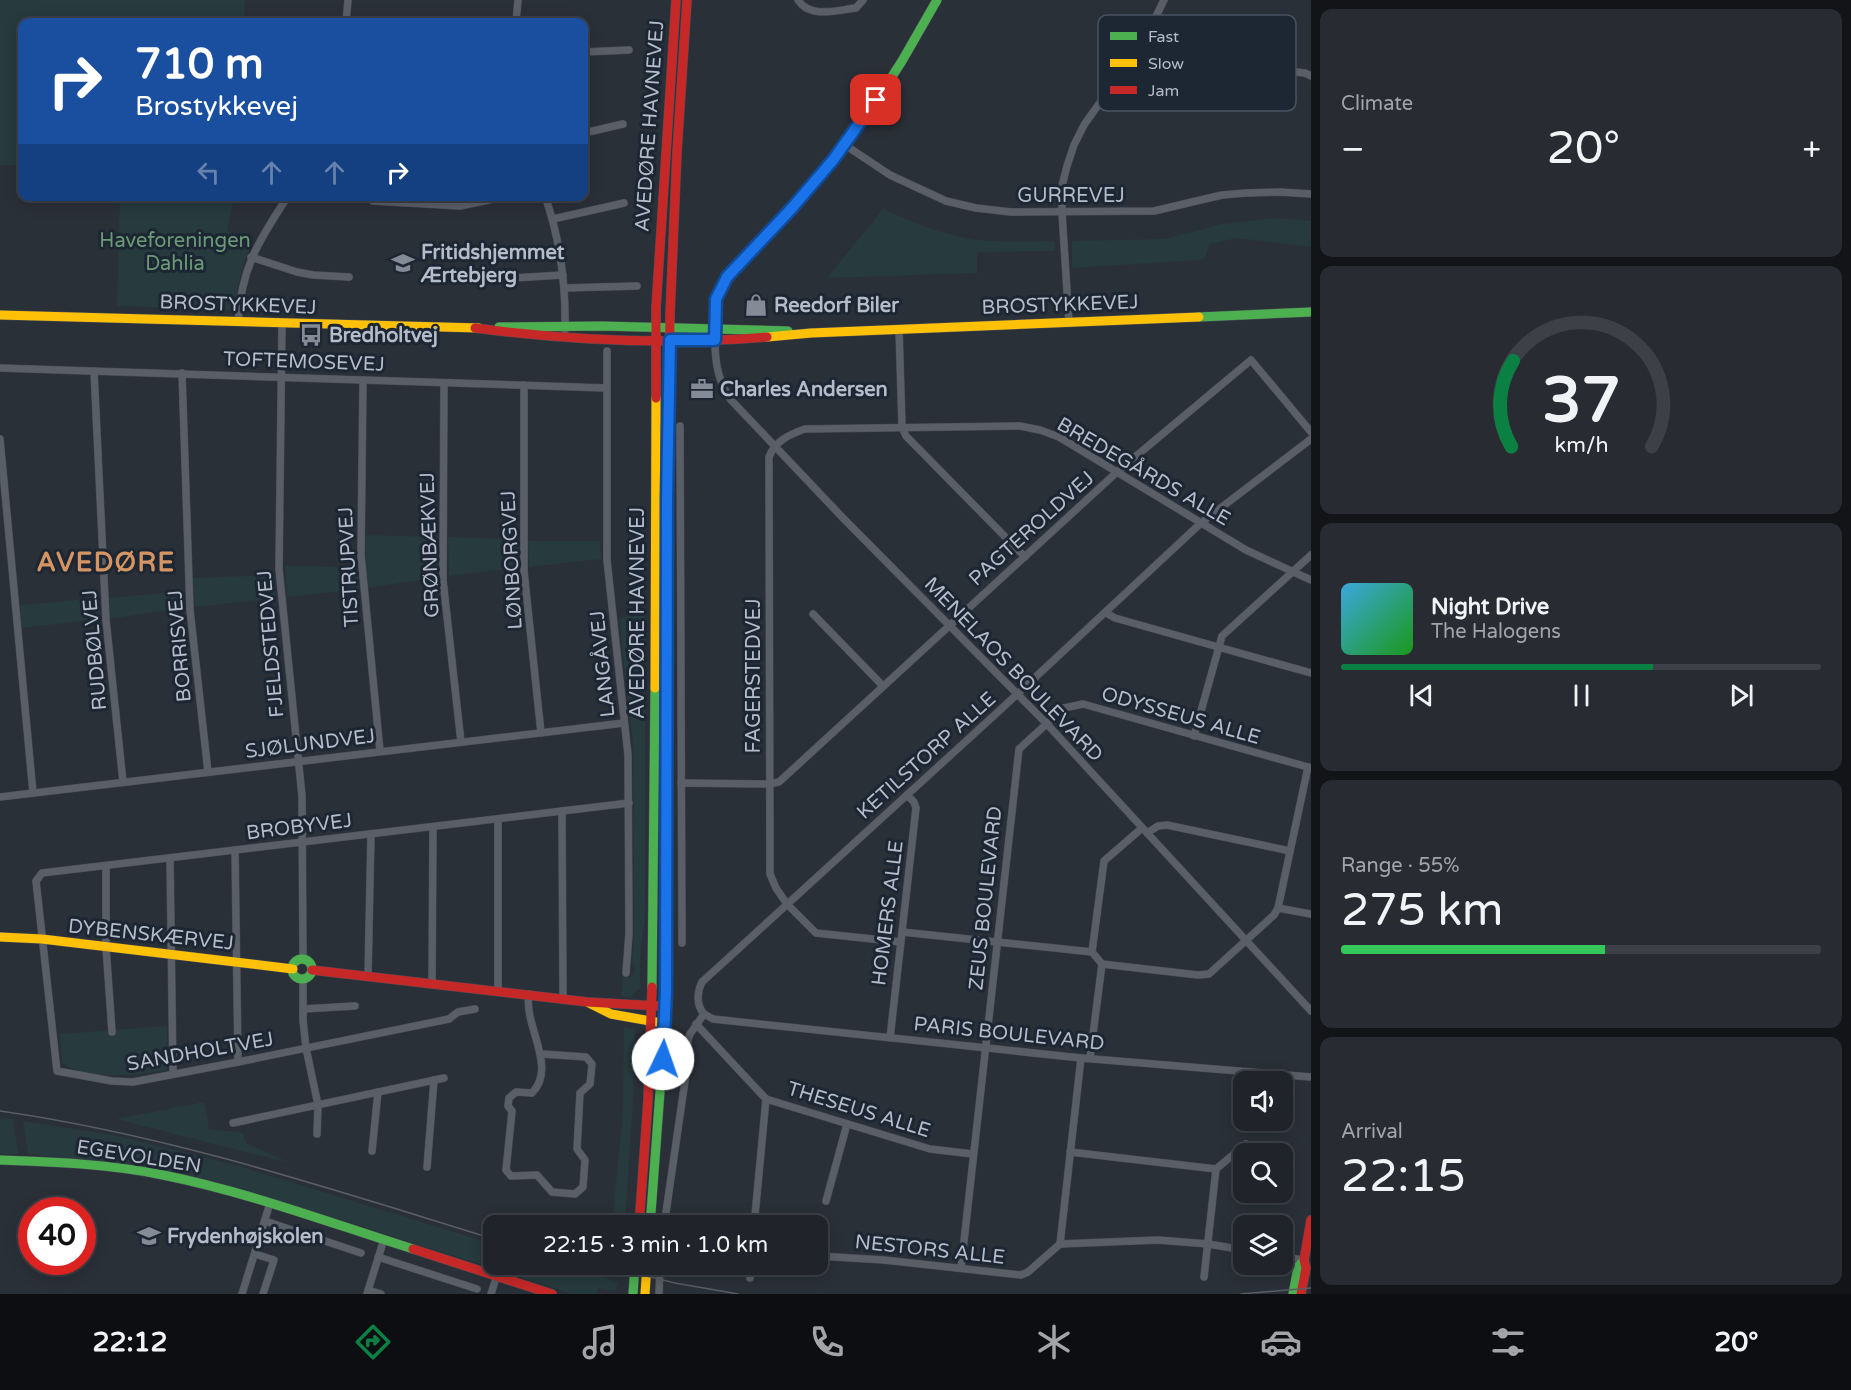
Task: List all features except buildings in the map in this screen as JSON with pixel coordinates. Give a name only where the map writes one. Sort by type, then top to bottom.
[{"type":"street","points":[[346,18],[348,0]]},
{"type":"street","points":[[516,18],[518,0]]},
{"type":"street","name":"AVEDØRE HAVNEVEJ","points":[[640,1215],[652,1021],[655,900],[658,248],[676,0]]},
{"type":"street","name":"AVEDØRE HAVNEVEJ","points":[[652,1215],[665,1023],[667,497],[672,239],[687,0]]},
{"type":"street","points":[[798,0],[806,9],[814,12],[856,8],[863,0]]},
{"type":"street","points":[[715,340],[716,299],[727,277],[792,208],[845,145],[909,51],[938,0]]},
{"type":"street","points":[[1157,15],[1164,0]]},
{"type":"street","points":[[588,52],[629,50]]},
{"type":"street","points":[[1296,72],[1311,76]]},
{"type":"street","points":[[1069,322],[1062,186],[1074,145],[1098,105]]},
{"type":"street","points":[[588,132],[623,124]]},
{"type":"street","name":"GURREVEJ","points":[[845,145],[890,175],[946,201],[976,208],[1011,212],[1154,211],[1222,195],[1280,192],[1311,194]]},
{"type":"street","points":[[238,322],[243,282],[251,258],[263,233],[285,201]]},
{"type":"street","points":[[373,201],[460,206],[484,201]]},
{"type":"street","points":[[547,201],[553,219],[563,275],[565,336]]},
{"type":"street","points":[[553,219],[624,203]]},
{"type":"street","points":[[251,258],[297,272],[349,277]]},
{"type":"street","points":[[463,281],[563,275]]},
{"type":"street","points":[[564,288],[637,286]]},
{"type":"street","name":"BROSTYKKEVEJ","points":[[475,328],[565,336],[715,340],[768,338],[811,333],[1311,312]]},
{"type":"street","name":"BROSTYKKEVEJ","points":[[0,315],[282,324],[475,328],[656,327],[811,333]]},
{"type":"street","name":"FJELDSTEDVEJ","points":[[282,324],[279,568],[302,796],[303,960]]},
{"type":"street","points":[[899,329],[902,427],[906,436],[1025,557]]},
{"type":"street","name":"MENELAOS BOULEVARD","points":[[715,340],[719,378],[723,389],[775,446],[1047,723],[1311,1011]]},
{"type":"street","name":"LANGÅVEJ","points":[[607,351],[607,560],[628,755],[629,933],[626,973]]},
{"type":"street","name":"PAGTEROLDVEJ","points":[[769,784],[779,782],[1117,472],[1251,360],[1311,432]]},
{"type":"street","name":"TOFTEMOSEVEJ","points":[[0,368],[606,388]]},
{"type":"street","name":"RUDBØLVEJ","points":[[94,371],[106,620],[123,783]]},
{"type":"street","name":"BORRISVEJ","points":[[182,373],[190,610],[208,772]]},
{"type":"street","name":"TISTRUPVEJ","points":[[363,380],[361,555],[380,752]]},
{"type":"street","name":"GRØNBÆKVEJ","points":[[444,383],[443,580],[461,742]]},
{"type":"street","name":"LØNBORGVEJ","points":[[524,385],[524,571],[541,733]]},
{"type":"street","points":[[680,426],[682,943]]},
{"type":"street","name":"BREDEGÅRDS ALLE","points":[[775,446],[790,434],[805,429],[1020,426],[1040,430],[1059,437],[1246,550],[1311,580]]},
{"type":"street","points":[[0,439],[33,793]]},
{"type":"street","name":"KETILSTORP ALLE","points":[[704,1014],[698,998],[702,982],[1018,694],[1201,523],[1311,439]]},
{"type":"street","name":"FAGERSTEDVEJ","points":[[775,446],[769,457],[770,874],[787,904],[816,933],[901,942]]},
{"type":"street","points":[[1194,736],[1222,636],[1311,555]]},
{"type":"street","points":[[1106,613],[1115,618],[1311,673]]},
{"type":"street","points":[[813,614],[883,686]]},
{"type":"street","name":"ODYSSEUS ALLE","points":[[1047,723],[1064,708],[1083,704],[1310,768]]},
{"type":"street","name":"SJØLUNDVEJ","points":[[0,797],[624,723]]},
{"type":"street","name":"ZEUS BOULEVARD","points":[[961,1268],[1018,749],[1047,723]]},
{"type":"street","points":[[902,932],[1092,952],[1102,964],[1198,975],[1209,974],[1274,915],[1278,908],[1310,768]]},
{"type":"street","points":[[681,783],[769,784]]},
{"type":"street","name":"HOMERS ALLE","points":[[890,1038],[916,808],[907,795]]},
{"type":"street","name":"BROBYVEJ","points":[[42,939],[36,881],[42,873],[629,803]]},
{"type":"street","points":[[562,811],[563,998]]},
{"type":"street","points":[[498,819],[498,991]]},
{"type":"street","points":[[1092,952],[1104,861],[1144,830],[1167,825],[1290,851]]},
{"type":"street","points":[[432,983],[433,827]]},
{"type":"street","points":[[368,976],[371,834]]},
{"type":"street","points":[[235,850],[238,1062]]},
{"type":"street","points":[[170,858],[173,1074]]},
{"type":"street","points":[[106,866],[106,946],[112,1032]]},
{"type":"street","points":[[1278,908],[1311,914]]},
{"type":"street","name":"DYBENSKÆRVEJ","points":[[2,938],[42,939],[293,969]]},
{"type":"street","name":"SANDHOLTVEJ","points":[[42,939],[57,1071],[112,1081],[133,1082],[238,1062],[449,1019],[458,1012],[476,1009]]},
{"type":"street","points":[[303,960],[310,964],[312,970],[309,976],[303,979],[296,977],[293,969],[296,962],[303,960]]},
{"type":"street","points":[[1090,1058],[1102,964]]},
{"type":"street","points":[[312,970],[587,1002],[665,1006]]},
{"type":"street","points":[[303,979],[306,1048],[318,1105],[317,1134]]},
{"type":"street","points":[[529,994],[527,1003],[537,1048],[542,1054],[539,1086],[532,1093],[516,1092],[509,1098],[508,1106],[512,1111],[506,1170],[511,1176],[537,1175],[552,1192],[575,1194],[583,1186],[585,1160],[577,1149],[580,1093],[590,1084],[592,1064],[586,1057],[542,1054]]},
{"type":"street","points":[[587,1002],[611,1014],[665,1023]]},
{"type":"street","points":[[303,1009],[355,1006]]},
{"type":"street","points":[[666,1215],[686,1074],[688,1040],[704,1014]]},
{"type":"street","name":"PARIS BOULEVARD","points":[[704,1014],[713,1019],[1081,1058],[1311,1077]]},
{"type":"street","name":"THESEUS ALLE","points":[[696,1024],[766,1099],[930,1149],[973,1154]]},
{"type":"street","points":[[1081,1058],[1060,1244],[1158,1240],[1233,1248]]},
{"type":"street","points":[[233,1123],[444,1078]]},
{"type":"street","points":[[427,1167],[434,1080]]},
{"type":"street","points":[[372,1151],[378,1092]]},
{"type":"street","points":[[755,1215],[766,1099]]},
{"type":"street","points":[[826,1201],[847,1124]]},
{"type":"street","points":[[1070,1152],[1216,1169]]},
{"type":"street","points":[[1204,1276],[1216,1169],[1233,1155]]},
{"type":"street","name":"EGEVOLDEN","points":[[0,1160],[77,1163],[130,1169],[200,1182],[483,1271]]},
{"type":"street","points":[[242,1294],[270,1203]]},
{"type":"street","points":[[1301,1294],[1311,1220]]},
{"type":"street","points":[[265,1221],[361,1253]]},
{"type":"street","points":[[381,1294],[367,1292],[384,1239]]},
{"type":"street","name":"NESTORS ALLE","points":[[828,1257],[1021,1275],[1028,1272],[1060,1244]]},
{"type":"street","points":[[255,1254],[274,1260],[263,1294]]},
{"type":"street","points":[[378,1257],[477,1289]]},
{"type":"street","points":[[1293,1258],[1304,1260]]},
{"type":"street","points":[[1293,1294],[1298,1267],[1304,1260]]},
{"type":"street","points":[[494,1293],[497,1275]]},
{"type":"street","name":"EGEVOLDEN","points":[[497,1275],[552,1294]]},
{"type":"street","points":[[633,1294],[634,1275]]},
{"type":"street","points":[[645,1294],[646,1275]]},
{"type":"street","points":[[659,1294],[660,1275]]},
{"type":"green space","points":[[0,0],[245,0],[244,18],[18,18],[18,165],[0,165]]},
{"type":"green space","name":"Haveforeningen Dahlia","points":[[120,201],[233,201],[227,231],[252,240],[240,277],[234,310],[117,306]]},
{"type":"green space","points":[[883,209],[921,225],[961,237],[989,241],[1054,241],[1055,251],[977,252],[977,273],[827,278]]},
{"type":"green space","points":[[1274,218],[1311,221],[1311,247],[1237,238],[1210,244],[1205,257],[1200,260],[1072,268],[1072,241],[1164,239],[1223,224]]},
{"type":"green space","points":[[365,535],[438,537],[439,577],[367,588]]},
{"type":"green space","points":[[448,537],[518,539],[519,567],[449,576]]},
{"type":"green space","points":[[528,541],[600,541],[601,559],[529,567]]},
{"type":"green space","points":[[285,566],[357,567],[359,589],[287,597]]},
{"type":"green space","points":[[274,575],[276,598],[195,607],[193,578]]},
{"type":"green space","points":[[184,591],[185,607],[110,619],[109,598]]},
{"type":"green space","points":[[99,598],[100,619],[22,628],[20,605]]},
{"type":"green space","points":[[645,615],[645,919],[640,955],[640,988],[630,997],[621,996],[623,977],[633,977],[635,967],[632,961],[634,933],[633,742],[619,620],[623,617]]},
{"type":"green space","points":[[167,1026],[167,1070],[113,1075],[85,1072],[62,1063],[60,1034]]},
{"type":"green space","points":[[624,1027],[635,1029],[633,1099],[626,1215],[613,1215],[623,1111]]},
{"type":"green space","points":[[204,1102],[209,1129],[243,1133],[246,1143],[290,1163],[116,1119]]},
{"type":"green space","points":[[0,1118],[13,1119],[18,1154],[0,1154]]},
{"type":"green space","points":[[23,1121],[118,1136],[242,1167],[483,1241],[483,1265],[240,1188],[186,1174],[133,1165],[28,1154]]},
{"type":"green space","points":[[514,1275],[595,1275],[618,1282],[615,1291],[599,1288],[596,1294],[570,1294]]},
{"type":"tram line","points":[[0,1111],[63,1121],[188,1149],[311,1183],[483,1236]]},
{"type":"tram line","points":[[642,1275],[738,1294]]},
{"type":"tram line","points":[[1241,1294],[1311,1288]]},
{"type":"traffic: fast","points":[[864,120],[902,61],[937,0]]},
{"type":"traffic: fast","points":[[1199,317],[1311,312]]},
{"type":"traffic: fast","points":[[499,327],[602,326],[788,331]]},
{"type":"traffic: fast","points":[[652,987],[655,688]]},
{"type":"traffic: fast","points":[[651,1215],[664,1038],[664,951]]},
{"type":"traffic: fast","points":[[302,959],[309,962],[312,969],[309,976],[302,979],[295,976],[292,969],[295,962],[302,959]]},
{"type":"traffic: fast","points":[[0,1160],[102,1166],[163,1175],[258,1199],[413,1249]]},
{"type":"traffic: fast","points":[[1293,1294],[1298,1267],[1304,1260]]},
{"type":"traffic: fast","points":[[633,1294],[634,1275]]},
{"type":"traffic: slow","points":[[715,334],[718,298],[727,277],[809,189],[864,120]]},
{"type":"traffic: slow","points":[[0,315],[479,328]]},
{"type":"traffic: slow","points":[[767,337],[811,333],[1199,317]]},
{"type":"traffic: slow","points":[[655,688],[656,398]]},
{"type":"traffic: slow","points":[[664,951],[667,585]]},
{"type":"traffic: slow","points":[[0,937],[42,939],[293,969]]},
{"type":"traffic: slow","points":[[589,1003],[611,1014],[656,1022]]},
{"type":"traffic: slow","points":[[645,1294],[646,1275]]},
{"type":"traffic: jam","points":[[656,398],[656,308],[676,0]]},
{"type":"traffic: jam","points":[[667,585],[670,315],[687,0]]},
{"type":"traffic: jam","points":[[475,328],[547,336],[621,340],[695,341],[767,337]]},
{"type":"traffic: jam","points":[[312,970],[587,1002],[658,1006]]},
{"type":"traffic: jam","points":[[640,1215],[648,1100],[652,987]]},
{"type":"traffic: jam","points":[[1301,1294],[1311,1220]]},
{"type":"traffic: jam","points":[[413,1249],[552,1294]]},
{"type":"place","name":"Fritidshjemmet Ærtebjerg","points":[[403,263]]},
{"type":"place","name":"Reedorf Biler","points":[[756,305]]},
{"type":"place","name":"Bredholtvej","points":[[311,335]]},
{"type":"place","name":"Charles Andersen","points":[[702,389]]},
{"type":"place","name":"Frydenhøjskolen","points":[[149,1236]]},
{"type":"district","name":"AVEDØRE","points":[[106,562]]},
{"type":"route","points":[[663,1059],[666,992],[667,497],[670,340],[715,340],[716,299],[727,277],[792,208],[833,160],[876,100]]}]
